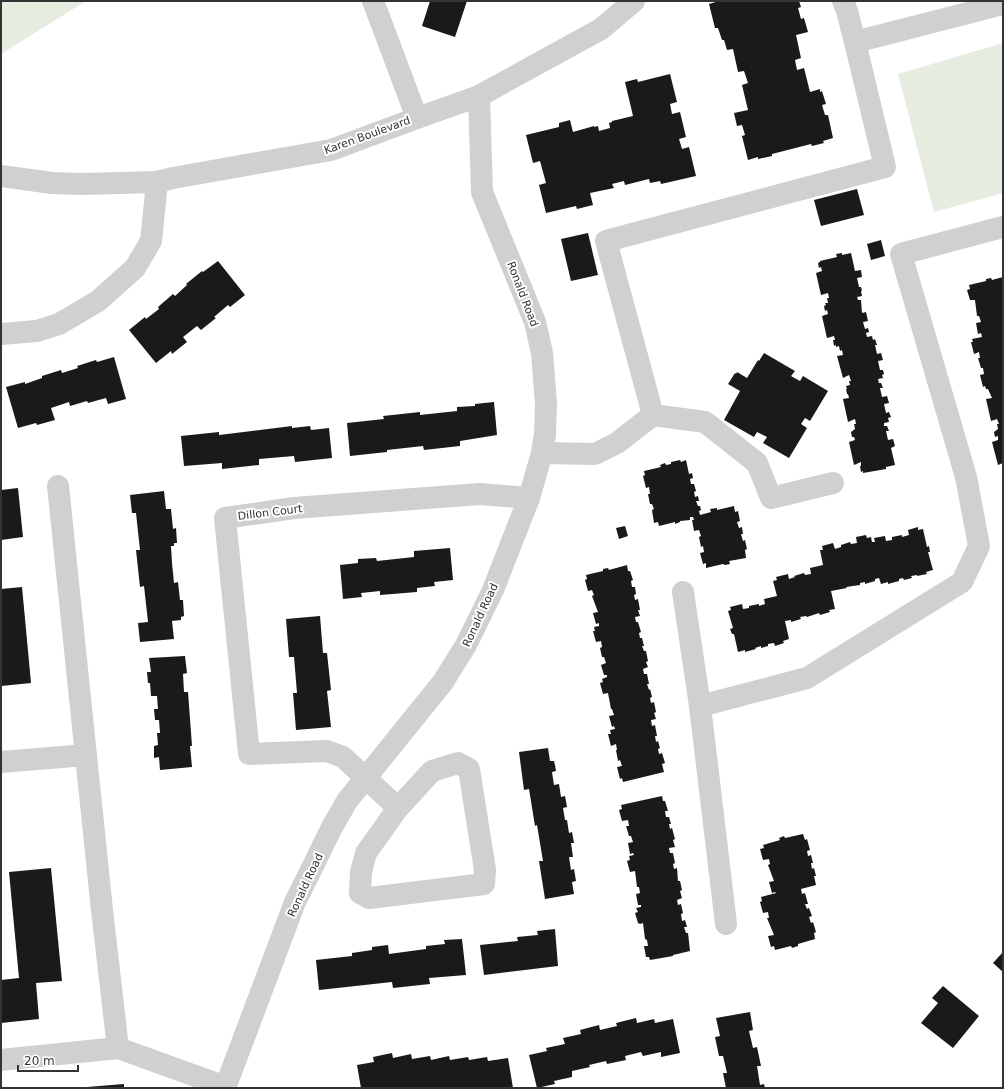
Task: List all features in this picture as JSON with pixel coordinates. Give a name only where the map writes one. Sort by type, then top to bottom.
[{"type":"street","points":[[373,1],[417,118]]},
{"type":"street","name":"Karen Boulevard","points":[[1,176],[52,183],[82,184],[157,182],[331,150],[479,96],[601,29],[634,1]]},
{"type":"street","points":[[653,415],[606,241],[885,167],[855,42],[843,1]]},
{"type":"street","points":[[855,42],[981,5],[1003,4]]},
{"type":"street","name":"Ronald Road","points":[[226,1087],[295,902],[331,829],[347,802],[365,778],[443,682],[466,645],[493,590],[529,498],[542,453],[545,434],[546,404],[542,353],[535,322],[482,192],[479,96]]},
{"type":"street","points":[[1,334],[37,331],[59,324],[98,301],[135,268],[151,241],[157,182]]},
{"type":"street","points":[[700,706],[807,678],[962,582],[979,546],[966,477],[901,254],[1003,227]]},
{"type":"street","points":[[542,453],[595,454],[617,443],[653,415],[705,422],[757,464],[771,498],[833,483]]},
{"type":"street","points":[[58,486],[102,910],[118,1048]]},
{"type":"street","name":"Dillon Court","points":[[365,778],[343,757],[327,751],[249,754],[225,518],[294,508],[480,494],[529,498]]},
{"type":"street","points":[[683,592],[700,706],[726,924]]},
{"type":"street","points":[[1,762],[86,755]]},
{"type":"street","points":[[458,764],[469,769],[485,870],[484,884],[369,898],[360,893],[361,872],[366,852],[398,808],[432,771],[458,764]]},
{"type":"street","points":[[365,778],[398,808]]},
{"type":"street","points":[[1,1060],[118,1048],[226,1087]]},
{"type":"shaded area","points":[[1,1],[86,1],[1,54]]},
{"type":"shaded area","points":[[1003,43],[1003,193],[934,212],[898,74]]},
{"type":"building","points":[[430,1],[467,1],[455,37],[422,26]]},
{"type":"building","points":[[719,1],[799,1],[801,7],[798,8],[801,19],[804,18],[808,32],[796,35],[801,58],[795,60],[797,70],[804,68],[810,92],[820,89],[820,92],[822,91],[826,104],[822,105],[825,115],[828,115],[833,138],[823,141],[824,143],[812,146],[811,144],[772,154],[772,156],[758,159],[758,157],[748,160],[742,136],[745,135],[742,125],[737,126],[734,113],[748,110],[742,85],[748,83],[744,71],[738,72],[733,49],[727,50],[718,28],[715,28],[709,4]]},
{"type":"building","points":[[670,74],[677,102],[670,104],[672,114],[680,112],[686,137],[679,139],[682,149],[689,147],[696,176],[661,184],[660,181],[650,183],[649,179],[625,185],[624,181],[612,184],[614,188],[590,193],[593,205],[577,209],[576,206],[546,213],[539,185],[546,183],[540,161],[533,163],[526,135],[559,127],[559,123],[570,120],[573,132],[594,126],[598,126],[599,131],[610,128],[609,123],[612,121],[633,116],[625,82],[637,79],[638,82]]},
{"type":"building","points":[[857,189],[864,215],[821,226],[814,200]]},
{"type":"building","points":[[588,233],[598,275],[571,281],[561,239]]},
{"type":"building","points":[[881,240],[885,256],[871,260],[867,244]]},
{"type":"building","points":[[842,253],[842,255],[851,253],[855,271],[861,270],[862,277],[857,278],[859,287],[861,287],[862,296],[857,297],[858,300],[861,300],[862,313],[866,312],[868,321],[863,322],[865,329],[868,328],[869,332],[866,333],[867,337],[872,336],[873,340],[875,339],[877,354],[881,353],[883,360],[878,361],[880,370],[883,370],[883,378],[878,379],[883,388],[880,388],[882,397],[887,396],[889,403],[884,404],[886,413],[889,412],[891,417],[888,418],[889,422],[884,423],[884,426],[887,426],[889,431],[886,431],[888,440],[893,439],[895,446],[891,448],[895,465],[886,467],[886,469],[863,473],[863,471],[861,472],[861,462],[854,465],[849,442],[855,440],[854,437],[852,437],[851,432],[855,429],[854,424],[856,424],[855,419],[848,422],[843,399],[849,398],[846,386],[850,385],[849,381],[851,381],[849,375],[843,378],[837,356],[843,355],[842,350],[840,351],[839,346],[834,346],[834,336],[827,338],[822,316],[828,314],[827,310],[825,311],[824,306],[826,305],[825,303],[828,303],[827,298],[829,298],[828,293],[821,295],[816,273],[822,271],[821,267],[819,268],[818,263],[820,261],[837,257],[836,254]]},
{"type":"building","points":[[218,261],[245,295],[230,307],[228,305],[214,317],[216,318],[201,330],[197,326],[183,337],[187,342],[172,354],[171,351],[156,363],[129,330],[145,317],[146,319],[159,309],[158,307],[173,294],[175,296],[187,285],[186,284],[202,271],[203,272]]},
{"type":"building","points":[[1003,277],[1003,463],[998,465],[992,442],[998,440],[998,436],[995,437],[994,432],[998,429],[997,424],[999,424],[997,419],[991,421],[986,399],[992,398],[988,389],[986,389],[985,386],[983,387],[980,375],[984,374],[978,358],[980,358],[979,352],[974,354],[971,342],[973,342],[972,339],[982,337],[981,333],[978,334],[976,323],[981,322],[979,316],[977,316],[975,300],[970,300],[967,290],[970,289],[969,285],[986,281],[986,279],[991,278],[992,280]]},
{"type":"building","points":[[764,353],[795,371],[791,376],[800,381],[803,376],[828,391],[810,421],[805,418],[801,424],[807,428],[789,458],[763,443],[767,437],[757,432],[754,437],[724,420],[740,391],[728,384],[737,372],[747,378]]},
{"type":"building","points":[[114,357],[126,399],[108,404],[106,398],[70,406],[69,402],[51,408],[55,420],[18,428],[6,387],[25,382],[25,384],[42,378],[42,376],[61,370],[62,373],[96,360],[97,362]]},
{"type":"building","points":[[494,402],[497,435],[460,441],[460,446],[424,450],[423,446],[350,456],[347,423],[384,419],[383,416],[420,412],[420,415],[457,411],[457,407],[475,406],[475,404]]},
{"type":"building","points":[[292,426],[292,428],[310,426],[311,430],[329,428],[332,458],[295,462],[294,456],[259,459],[259,465],[222,469],[222,463],[184,466],[181,436],[219,432],[219,435]]},
{"type":"building","points":[[680,460],[681,462],[686,460],[689,474],[692,473],[693,478],[690,479],[691,484],[694,484],[696,491],[694,492],[695,497],[698,496],[699,501],[696,501],[698,506],[700,506],[700,515],[711,512],[710,509],[717,508],[717,510],[734,506],[735,512],[738,511],[740,521],[737,522],[739,528],[742,527],[743,534],[741,534],[743,541],[745,540],[747,549],[745,550],[746,558],[729,561],[730,564],[706,568],[706,563],[703,564],[700,553],[704,552],[703,546],[701,547],[699,537],[701,536],[699,530],[694,531],[692,520],[694,520],[693,517],[690,517],[690,520],[680,521],[675,524],[675,522],[659,526],[658,522],[654,523],[652,510],[654,509],[652,504],[650,504],[648,494],[650,494],[649,487],[646,488],[643,476],[645,475],[644,471],[661,467],[660,465],[665,463],[666,465],[671,464],[671,462]]},
{"type":"building","points":[[18,488],[23,537],[1,540],[1,490]]},
{"type":"building","points":[[164,491],[166,509],[171,509],[173,529],[176,528],[177,543],[174,543],[174,546],[171,546],[172,563],[174,583],[178,582],[180,600],[183,600],[184,616],[181,617],[181,620],[172,621],[174,639],[140,642],[138,623],[148,622],[144,586],[140,587],[136,550],[140,550],[136,513],[132,513],[130,495]]},
{"type":"building","points":[[625,526],[628,536],[619,539],[616,528]]},
{"type":"building","points":[[918,527],[918,530],[923,529],[927,547],[929,546],[930,552],[928,552],[933,570],[926,572],[927,574],[911,576],[912,578],[904,580],[903,578],[899,579],[899,581],[888,584],[888,582],[881,584],[879,578],[865,584],[865,582],[860,583],[860,585],[831,591],[835,609],[829,610],[830,612],[820,615],[819,613],[807,617],[800,617],[801,619],[791,622],[791,620],[785,621],[789,639],[783,641],[784,643],[775,646],[774,643],[768,644],[768,646],[761,648],[761,646],[745,652],[745,650],[738,652],[734,634],[732,634],[730,629],[733,628],[728,611],[731,610],[730,607],[742,604],[743,609],[749,608],[749,606],[759,604],[759,606],[765,604],[764,599],[777,596],[773,581],[777,580],[776,577],[788,574],[789,579],[804,573],[805,575],[811,574],[810,568],[823,565],[820,550],[823,550],[822,546],[833,543],[835,549],[850,542],[851,544],[857,543],[856,537],[866,535],[867,538],[871,537],[872,542],[875,542],[874,538],[885,536],[886,541],[892,540],[892,537],[909,535],[908,530]]},
{"type":"building","points":[[450,548],[453,580],[434,582],[435,586],[417,588],[417,592],[380,595],[380,591],[361,593],[362,597],[343,599],[340,565],[358,563],[358,559],[376,558],[377,561],[414,557],[414,551]]},
{"type":"building","points":[[627,565],[628,571],[630,571],[633,580],[631,581],[632,587],[635,587],[635,600],[638,599],[640,610],[638,610],[640,616],[635,617],[641,632],[639,633],[644,646],[642,646],[644,651],[646,651],[648,661],[646,662],[648,667],[643,669],[644,674],[647,674],[649,684],[647,684],[652,697],[650,698],[651,703],[654,702],[656,712],[654,713],[656,719],[651,720],[652,726],[655,725],[657,736],[655,736],[656,742],[658,741],[660,748],[658,749],[659,754],[662,753],[665,763],[662,764],[664,772],[623,782],[622,778],[620,779],[617,767],[622,766],[620,760],[618,761],[616,744],[611,746],[608,734],[611,734],[610,730],[615,729],[614,726],[612,727],[609,716],[614,715],[611,709],[608,693],[603,694],[600,683],[603,682],[602,679],[607,677],[607,675],[604,675],[601,665],[606,663],[604,657],[602,657],[600,648],[602,647],[601,641],[596,642],[593,631],[595,631],[594,627],[599,626],[599,623],[596,624],[593,613],[598,612],[592,596],[594,595],[592,590],[588,591],[585,580],[587,579],[586,575],[603,571],[603,569],[608,568],[609,570]]},
{"type":"building","points":[[22,587],[31,683],[1,686],[1,589]]},
{"type":"building","points":[[320,616],[323,653],[327,653],[331,690],[327,691],[331,727],[296,730],[293,693],[297,693],[294,657],[289,657],[286,619]]},
{"type":"building","points":[[185,656],[187,673],[183,674],[184,692],[188,692],[192,767],[160,770],[159,757],[154,758],[154,746],[158,745],[157,733],[160,733],[159,720],[155,720],[154,709],[158,709],[157,696],[151,696],[150,683],[148,683],[147,672],[151,672],[149,658]]},
{"type":"building","points":[[548,748],[550,761],[554,761],[556,771],[552,772],[554,785],[559,784],[561,797],[565,796],[567,807],[563,808],[565,820],[567,820],[569,833],[572,832],[574,843],[571,843],[573,857],[569,857],[571,870],[574,869],[576,881],[572,882],[574,894],[545,899],[539,861],[543,861],[537,825],[535,826],[529,789],[524,790],[519,752]]},
{"type":"building","points":[[662,796],[668,811],[665,811],[666,817],[669,817],[671,824],[669,824],[670,829],[672,828],[675,839],[673,840],[675,847],[669,848],[670,853],[673,853],[675,863],[673,864],[674,869],[677,868],[678,881],[680,881],[682,890],[680,891],[682,898],[677,900],[678,905],[681,904],[683,913],[681,914],[682,921],[685,920],[687,927],[684,927],[686,933],[688,933],[690,951],[650,960],[649,957],[646,957],[644,946],[648,946],[647,940],[645,939],[643,923],[638,923],[635,913],[638,912],[636,908],[641,907],[641,905],[638,905],[636,894],[640,893],[639,887],[637,887],[635,871],[630,872],[627,861],[630,860],[629,856],[634,855],[633,853],[630,854],[628,843],[633,842],[631,836],[629,836],[626,826],[629,826],[628,820],[622,821],[619,810],[622,809],[621,805]]},
{"type":"building","points":[[803,834],[805,840],[807,839],[810,850],[807,851],[808,856],[811,855],[813,863],[811,863],[812,869],[814,868],[816,876],[814,876],[816,885],[801,889],[802,894],[805,893],[808,904],[805,904],[807,909],[809,908],[812,916],[809,917],[811,923],[813,922],[816,932],[814,933],[815,939],[798,944],[798,946],[792,948],[791,946],[775,950],[774,946],[771,947],[768,936],[774,935],[767,918],[769,918],[768,912],[763,913],[760,902],[762,901],[761,897],[776,893],[772,893],[769,882],[774,881],[768,865],[770,864],[769,859],[763,860],[760,849],[764,848],[763,845],[780,840],[779,838],[784,836],[785,838]]},
{"type":"building","points":[[51,868],[62,981],[36,983],[39,1019],[1,1023],[1,980],[19,978],[9,872]]},
{"type":"building","points":[[555,929],[558,966],[484,975],[480,945],[518,941],[517,937],[538,935],[537,931]]},
{"type":"building","points":[[462,939],[466,975],[429,978],[430,984],[393,988],[392,982],[319,990],[316,960],[352,956],[352,953],[372,950],[372,947],[388,945],[389,954],[426,949],[426,946],[445,944],[444,940]]},
{"type":"building","points":[[1003,952],[1003,972],[993,963]]},
{"type":"building","points":[[943,986],[979,1016],[953,1048],[921,1023],[938,1003],[932,998]]},
{"type":"building","points":[[750,1012],[753,1030],[749,1031],[753,1048],[757,1047],[761,1066],[757,1066],[760,1085],[764,1084],[765,1088],[726,1088],[723,1073],[727,1073],[723,1056],[719,1056],[715,1037],[720,1036],[716,1018]]},
{"type":"building","points":[[636,1018],[637,1023],[654,1019],[655,1023],[673,1019],[680,1053],[661,1057],[661,1052],[643,1056],[641,1052],[625,1056],[626,1060],[607,1064],[606,1061],[589,1065],[590,1067],[572,1071],[572,1077],[554,1081],[555,1084],[537,1088],[529,1055],[547,1051],[546,1048],[565,1044],[563,1038],[581,1034],[580,1030],[599,1025],[600,1030],[617,1026],[616,1023]]},
{"type":"building","points":[[392,1053],[393,1058],[411,1054],[412,1059],[430,1056],[431,1060],[449,1056],[450,1060],[468,1057],[469,1060],[487,1057],[488,1061],[508,1058],[513,1088],[361,1088],[357,1065],[374,1062],[373,1057]]},
{"type":"building","points":[[124,1084],[124,1088],[87,1088],[87,1087]]}]
